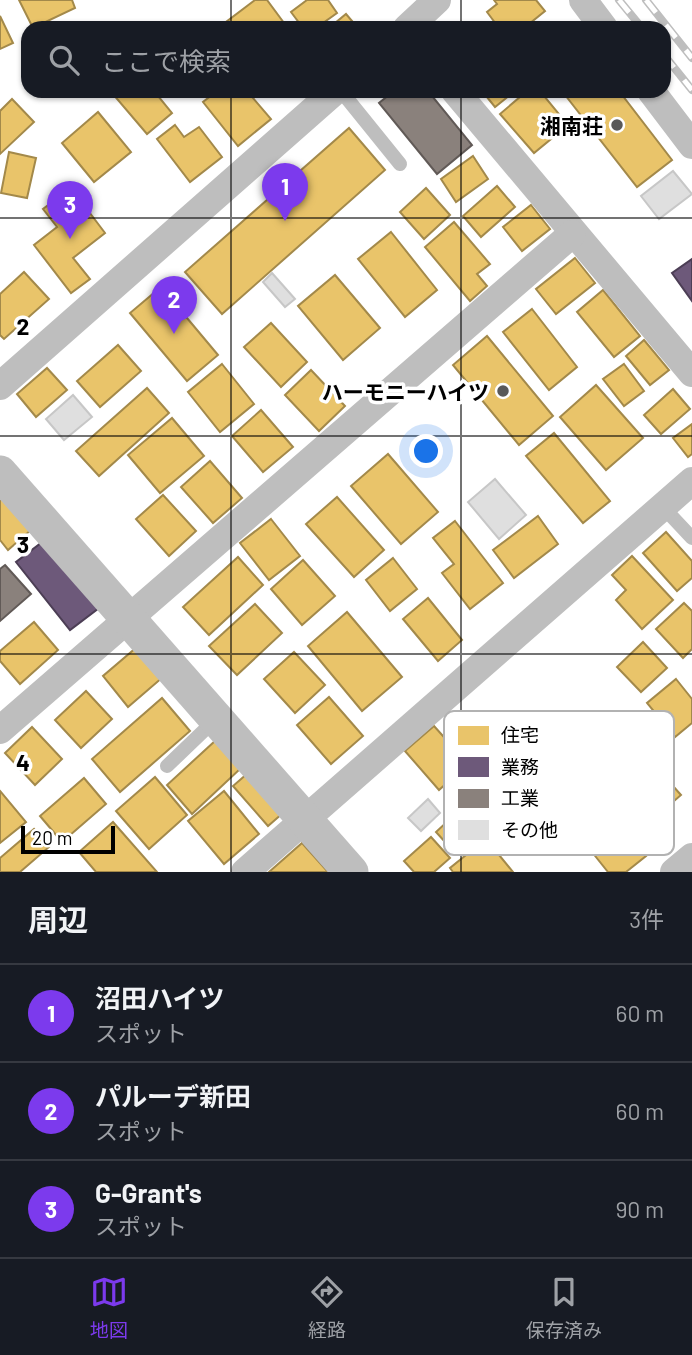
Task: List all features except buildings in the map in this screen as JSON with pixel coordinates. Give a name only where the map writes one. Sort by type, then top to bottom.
[{"type":"street","points":[[414,21],[437,0]]},
{"type":"street","points":[[583,0],[599,21]]},
{"type":"street","points":[[0,386],[327,98]]},
{"type":"street","points":[[461,98],[572,234],[692,373]]},
{"type":"street","points":[[656,98],[692,145]]},
{"type":"street","points":[[0,730],[572,234]]},
{"type":"street","points":[[0,473],[351,872]]},
{"type":"street","points":[[245,872],[692,481]]},
{"type":"street","points":[[674,872],[692,857]]},
{"type":"lane","points":[[347,98],[400,164]]},
{"type":"lane","points":[[662,506],[692,538]]},
{"type":"lane","points":[[167,766],[216,718]]},
{"type":"railway","points":[[619,0],[636,21]]},
{"type":"railway","points":[[646,0],[663,21]]},
{"type":"railway","points":[[671,32],[692,58]]},
{"type":"railway","points":[[671,64],[692,90]]},
{"type":"place","name":"湘南荘","points":[[617,125]]},
{"type":"place","name":"沼田ハイツ","points":[[285,221]]},
{"type":"place","name":"G-Grant's","points":[[70,239]]},
{"type":"place","name":"パルーデ新田","points":[[174,334]]},
{"type":"place","name":"ハーモニーハイツ","points":[[503,391]]}]
